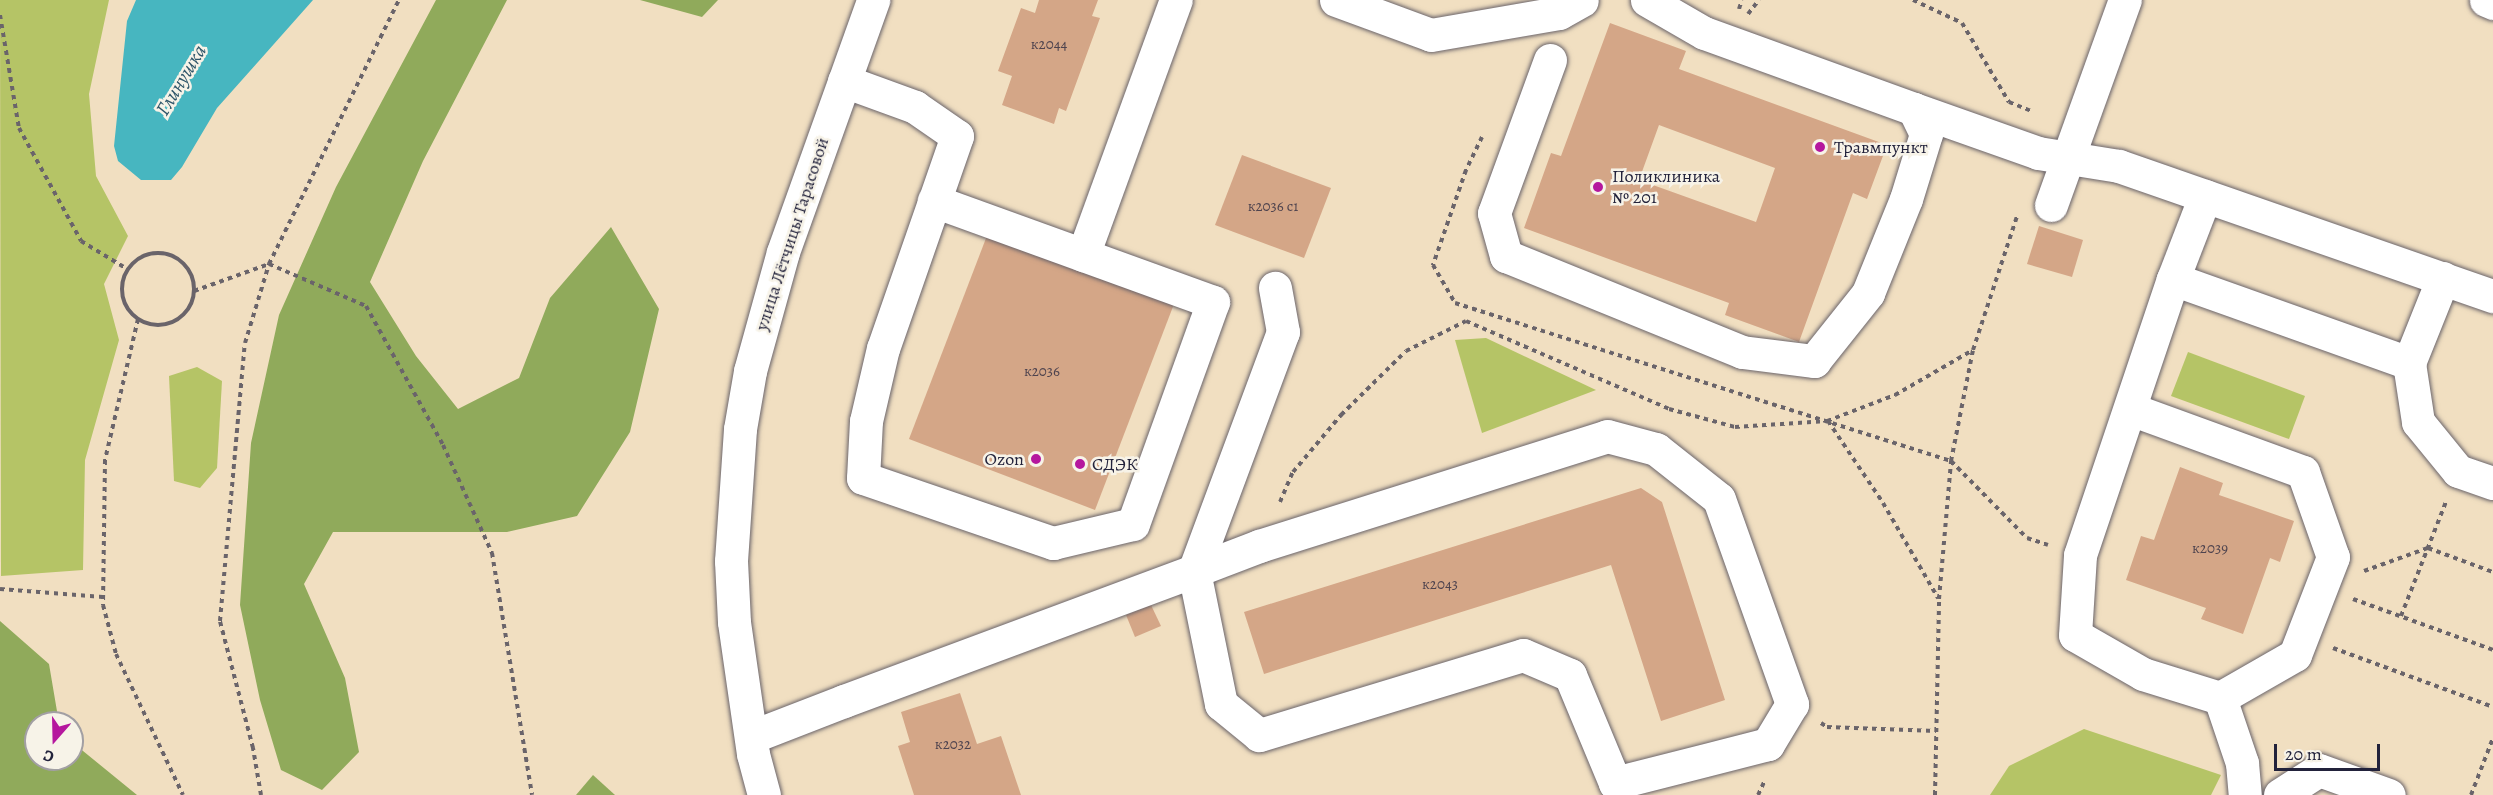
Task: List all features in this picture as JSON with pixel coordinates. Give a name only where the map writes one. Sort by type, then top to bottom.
[{"type":"main road","name":"улица Лётчицы Тарасовой","points":[[764,795],[751,737],[734,622],[731,561],[740,429],[765,309],[873,0]]},
{"type":"main road","points":[[1083,255],[1176,0]]},
{"type":"main road","points":[[1336,0],[1431,35],[1559,13],[1582,0]]},
{"type":"main road","points":[[1647,0],[1704,33],[2038,153],[2119,165],[2493,296]]},
{"type":"main road","points":[[2036,206],[2068,158],[2125,0]]},
{"type":"main road","points":[[2486,0],[2493,3]]},
{"type":"main road","points":[[1550,60],[1494,213],[1506,256],[1742,352],[1814,361],[1868,293],[1906,199],[1926,134],[1914,109]]},
{"type":"main road","points":[[844,81],[915,107],[957,136],[934,201],[884,348],[867,421],[863,478],[1053,543],[1133,524],[1213,302],[934,201]]},
{"type":"main road","points":[[2130,409],[2303,472],[2333,557],[2295,655],[2220,698],[2143,674],[2075,635],[2080,555],[2173,279],[2205,196]]},
{"type":"main road","points":[[2443,278],[2409,363],[2418,422],[2458,471],[2493,483]]},
{"type":"main road","points":[[2173,279],[2409,363]]},
{"type":"main road","points":[[751,737],[1194,571],[1259,546],[1607,436],[1656,449],[1719,499],[1792,704],[1768,744],[1613,789],[1570,675],[1523,655],[1259,735],[1221,704],[1194,571],[1283,332],[1275,288]]},
{"type":"main road","points":[[2220,698],[2242,763],[2245,795]]},
{"type":"main road","points":[[2280,795],[2319,770],[2389,795]]},
{"type":"path","points":[[261,795],[253,748],[220,621],[245,343],[269,264],[399,0]]},
{"type":"path","points":[[1913,0],[1962,23],[2009,102],[2050,117],[2082,121]]},
{"type":"path","points":[[0,15],[19,128],[81,241],[127,269]]},
{"type":"path","points":[[1935,795],[1939,599],[1951,461],[1973,350],[2036,206]]},
{"type":"path","points":[[169,254],[188,268],[194,291],[184,314],[174,321],[162,324],[138,319],[130,311],[122,291],[127,269],[145,255],[169,254]]},
{"type":"path","points":[[194,291],[269,264],[366,306],[443,445],[492,554],[532,795]]},
{"type":"path","points":[[138,319],[105,460],[103,597],[116,654],[183,795]]},
{"type":"path","points":[[1259,546],[1293,472],[1341,415],[1406,351],[1466,321],[1669,409],[1735,428],[1827,421],[1895,394],[1973,350]]},
{"type":"path","points":[[1827,421],[1883,503],[1939,599]]},
{"type":"path","points":[[2401,616],[2458,471]]},
{"type":"path","points":[[2321,587],[2428,548],[2493,572]]},
{"type":"path","points":[[2321,587],[2493,650]]},
{"type":"path","points":[[0,589],[103,597]]},
{"type":"path","points":[[2302,637],[2493,706]]},
{"type":"path","points":[[1792,704],[1827,727],[1936,731]]},
{"type":"path","points":[[2471,795],[2493,738]]},
{"type":"green space","points":[[0,0],[109,0],[89,94],[96,176],[128,236],[104,284],[119,340],[85,460],[83,570],[1,576]]},
{"type":"green space","points":[[436,0],[507,0],[423,161],[370,282],[416,356],[458,409],[519,378],[550,298],[611,227],[659,309],[630,432],[577,516],[507,532],[333,532],[304,584],[345,678],[359,752],[322,790],[281,770],[260,700],[240,605],[251,443],[279,315],[336,187]]},
{"type":"green space","points":[[640,0],[718,0],[702,17]]},
{"type":"green space","points":[[1486,338],[1596,390],[1482,433],[1455,340]]},
{"type":"green space","points":[[2188,352],[2305,396],[2289,439],[2171,396]]},
{"type":"green space","points":[[197,367],[222,381],[217,468],[200,488],[174,481],[169,376]]},
{"type":"green space","points":[[0,621],[49,664],[57,711],[24,711],[24,771],[84,771],[84,752],[137,795],[0,795]]},
{"type":"green space","points":[[2084,729],[2221,775],[2211,795],[1990,795],[2009,766]]},
{"type":"green space","points":[[593,775],[615,795],[576,795]]},
{"type":"water","name":"Глинушка","points":[[136,0],[313,0],[217,108],[182,167],[171,180],[141,180],[118,161],[114,146],[127,21]]},
{"type":"building","points":[[1039,0],[1098,0],[1092,16],[1100,18],[1066,111],[1059,108],[1054,124],[1002,105],[1012,76],[998,71],[1021,8],[1035,13]]},
{"type":"building","name":"Поликлиника № 201","points":[[1610,23],[1686,51],[1679,69],[1887,145],[1867,199],[1853,193],[1799,342],[1725,315],[1729,303],[1524,228],[1551,153],[1561,156]],"holes":[[[1659,125],[1775,168],[1756,222],[1639,180]]]},
{"type":"building","points":[[1242,155],[1331,188],[1304,258],[1215,225]]},
{"type":"building","points":[[2039,226],[2083,240],[2072,277],[2027,264]]},
{"type":"building","points":[[988,233],[1174,304],[1095,510],[909,439]]},
{"type":"building","points":[[2180,467],[2223,483],[2219,495],[2294,521],[2280,562],[2270,558],[2243,634],[2201,619],[2206,608],[2126,580],[2141,536],[2154,540]]},
{"type":"building","points":[[1641,488],[1662,502],[1725,700],[1661,721],[1611,565],[1264,674],[1244,612]]},
{"type":"building","points":[[1151,605],[1161,626],[1135,637],[1126,615]]},
{"type":"building","points":[[960,693],[977,744],[1001,736],[1021,795],[914,795],[898,746],[910,742],[901,712]]},
{"type":"place","name":"Травмпункт","points":[[1820,147]]},
{"type":"place","name":"Поликлиника № 201","points":[[1598,187]]},
{"type":"place","name":"Ozon","points":[[1036,459]]},
{"type":"place","name":"СДЭК","points":[[1080,464]]}]
